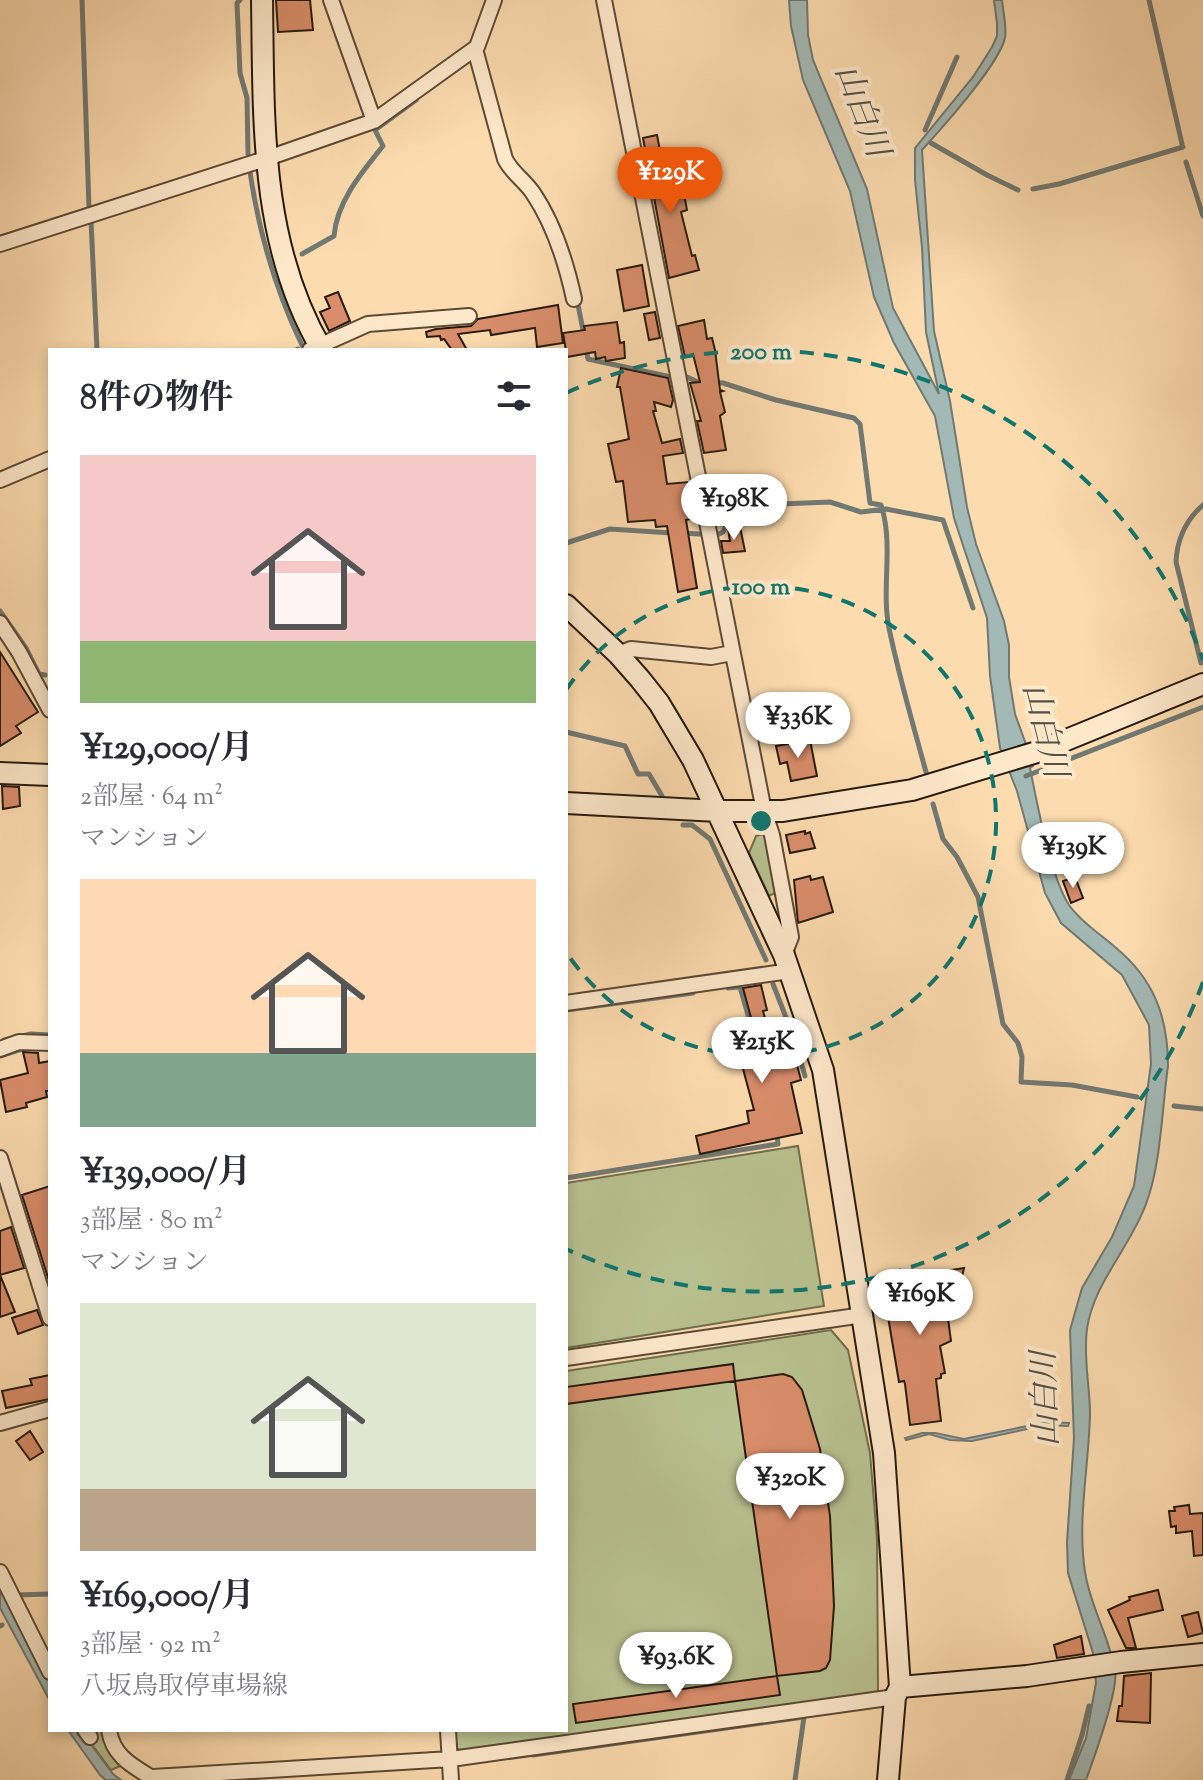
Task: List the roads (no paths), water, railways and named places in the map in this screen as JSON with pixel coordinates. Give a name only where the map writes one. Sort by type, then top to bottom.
[{"type":"main road","points":[[262,0],[265,159],[275,224],[289,279],[317,348]]},
{"type":"main road","points":[[568,607],[618,654],[667,715],[718,811],[787,963],[823,1070],[884,1453],[897,1692],[888,1780]]},
{"type":"main road","points":[[568,803],[783,811],[912,790],[1037,752],[1203,684]]},
{"type":"main road","points":[[0,773],[48,775]]},
{"type":"main road","points":[[897,1692],[1203,1654]]},
{"type":"street","points":[[331,0],[374,121]]},
{"type":"street","points":[[0,244],[374,121],[475,49],[494,0]]},
{"type":"street","points":[[568,1003],[787,963],[791,937],[604,0]]},
{"type":"street","points":[[475,49],[505,159],[533,192],[551,225],[568,271],[574,299]]},
{"type":"street","points":[[319,348],[368,324],[469,316]]},
{"type":"street","points":[[0,480],[48,460]]},
{"type":"street","points":[[0,623],[44,684]]},
{"type":"street","points":[[618,654],[631,649],[711,657],[732,653]]},
{"type":"street","points":[[0,1049],[19,1042],[48,1043]]},
{"type":"street","points":[[0,1158],[48,1312]]},
{"type":"street","points":[[568,1358],[863,1315]]},
{"type":"street","points":[[0,1423],[48,1410]]},
{"type":"street","points":[[0,1572],[48,1668]]},
{"type":"street","points":[[109,1732],[121,1758],[152,1778],[451,1759],[897,1692]]},
{"type":"street","points":[[448,1732],[451,1780]]},
{"type":"water","points":[[789,0],[807,0],[808,35],[813,60],[867,189],[893,308],[939,394],[926,332],[915,148],[973,77],[992,47],[997,36],[994,0],[1002,0],[1005,38],[1001,49],[969,96],[922,150],[934,331],[950,401],[967,507],[976,544],[1004,621],[1015,714],[1031,758],[1033,766],[1030,768],[1045,840],[1056,877],[1074,911],[1128,959],[1149,986],[1162,1015],[1168,1066],[1151,1189],[1139,1220],[1097,1296],[1087,1329],[1090,1414],[1083,1552],[1087,1585],[1112,1657],[1115,1680],[1105,1724],[1086,1780],[1069,1780],[1086,1738],[1096,1683],[1093,1653],[1068,1573],[1074,1438],[1070,1330],[1082,1288],[1112,1237],[1134,1186],[1151,1064],[1149,1025],[1122,975],[1061,923],[1045,893],[1017,791],[1000,748],[990,676],[987,618],[954,518],[935,416],[894,343],[874,297],[850,191],[803,80],[791,26]]},
{"type":"water","points":[[1047,1422],[1069,1423],[1068,1426],[1045,1425],[972,1441],[950,1440],[929,1434],[905,1438],[922,1433],[935,1433],[964,1439]]},
{"type":"water","points":[[0,1584],[48,1676],[48,1697],[0,1608]]},
{"type":"water","points":[[69,1732],[82,1732],[121,1780],[106,1780]]},
{"type":"waterway","points":[[82,0],[89,208]]},
{"type":"waterway","points":[[240,0],[237,3],[240,73],[247,98],[248,154]]},
{"type":"waterway","points":[[1149,0],[1182,144]]},
{"type":"waterway","points":[[925,130],[957,57]]},
{"type":"waterway","points":[[302,254],[334,236],[345,199],[383,146],[375,130],[416,100]]},
{"type":"waterway","points":[[931,143],[1018,190]]},
{"type":"waterway","points":[[1033,189],[1183,147]]},
{"type":"waterway","points":[[1186,162],[1203,216]]},
{"type":"waterway","points":[[250,172],[269,260],[302,345]]},
{"type":"waterway","points":[[91,221],[97,348]]},
{"type":"waterway","points":[[578,305],[584,335]]},
{"type":"waterway","points":[[586,349],[588,359],[671,377]]},
{"type":"waterway","points":[[687,377],[698,382],[723,383],[776,400],[854,418],[860,424],[870,503],[881,505],[885,520],[889,628],[926,772]]},
{"type":"waterway","points":[[682,533],[717,535],[723,532],[735,506],[830,502],[861,512],[886,509],[943,520],[973,608]]},
{"type":"waterway","points":[[1201,663],[1176,562],[1184,530],[1203,505]]},
{"type":"waterway","points":[[568,542],[610,529],[672,533]]},
{"type":"waterway","points":[[0,611],[26,648],[39,674],[45,675]]},
{"type":"waterway","name":"山白川","points":[[1026,776],[1203,707]]},
{"type":"waterway","points":[[568,732],[625,746],[638,774],[649,774],[662,796]]},
{"type":"waterway","points":[[933,804],[943,839],[957,857],[978,897],[1003,1024],[1018,1043],[1022,1057],[1021,1082],[1072,1085],[1137,1097]]},
{"type":"waterway","points":[[683,825],[692,825],[710,839],[766,960]]},
{"type":"waterway","points":[[773,984],[787,1020]]},
{"type":"waterway","points":[[728,988],[739,987]]},
{"type":"waterway","points":[[740,987],[754,1036]]},
{"type":"waterway","points":[[568,1010],[693,993]]},
{"type":"waterway","points":[[4,1040],[31,1034],[48,1035]]},
{"type":"waterway","points":[[794,1039],[805,1076]]},
{"type":"waterway","points":[[0,1056],[25,1048]]},
{"type":"waterway","points":[[1174,1106],[1203,1109]]},
{"type":"waterway","points":[[568,1178],[778,1144],[777,1135]]},
{"type":"waterway","points":[[16,1595],[48,1594]]},
{"type":"waterway","points":[[1067,1780],[1089,1706]]},
{"type":"waterway","points":[[533,1755],[804,1717],[795,1780]]}]
